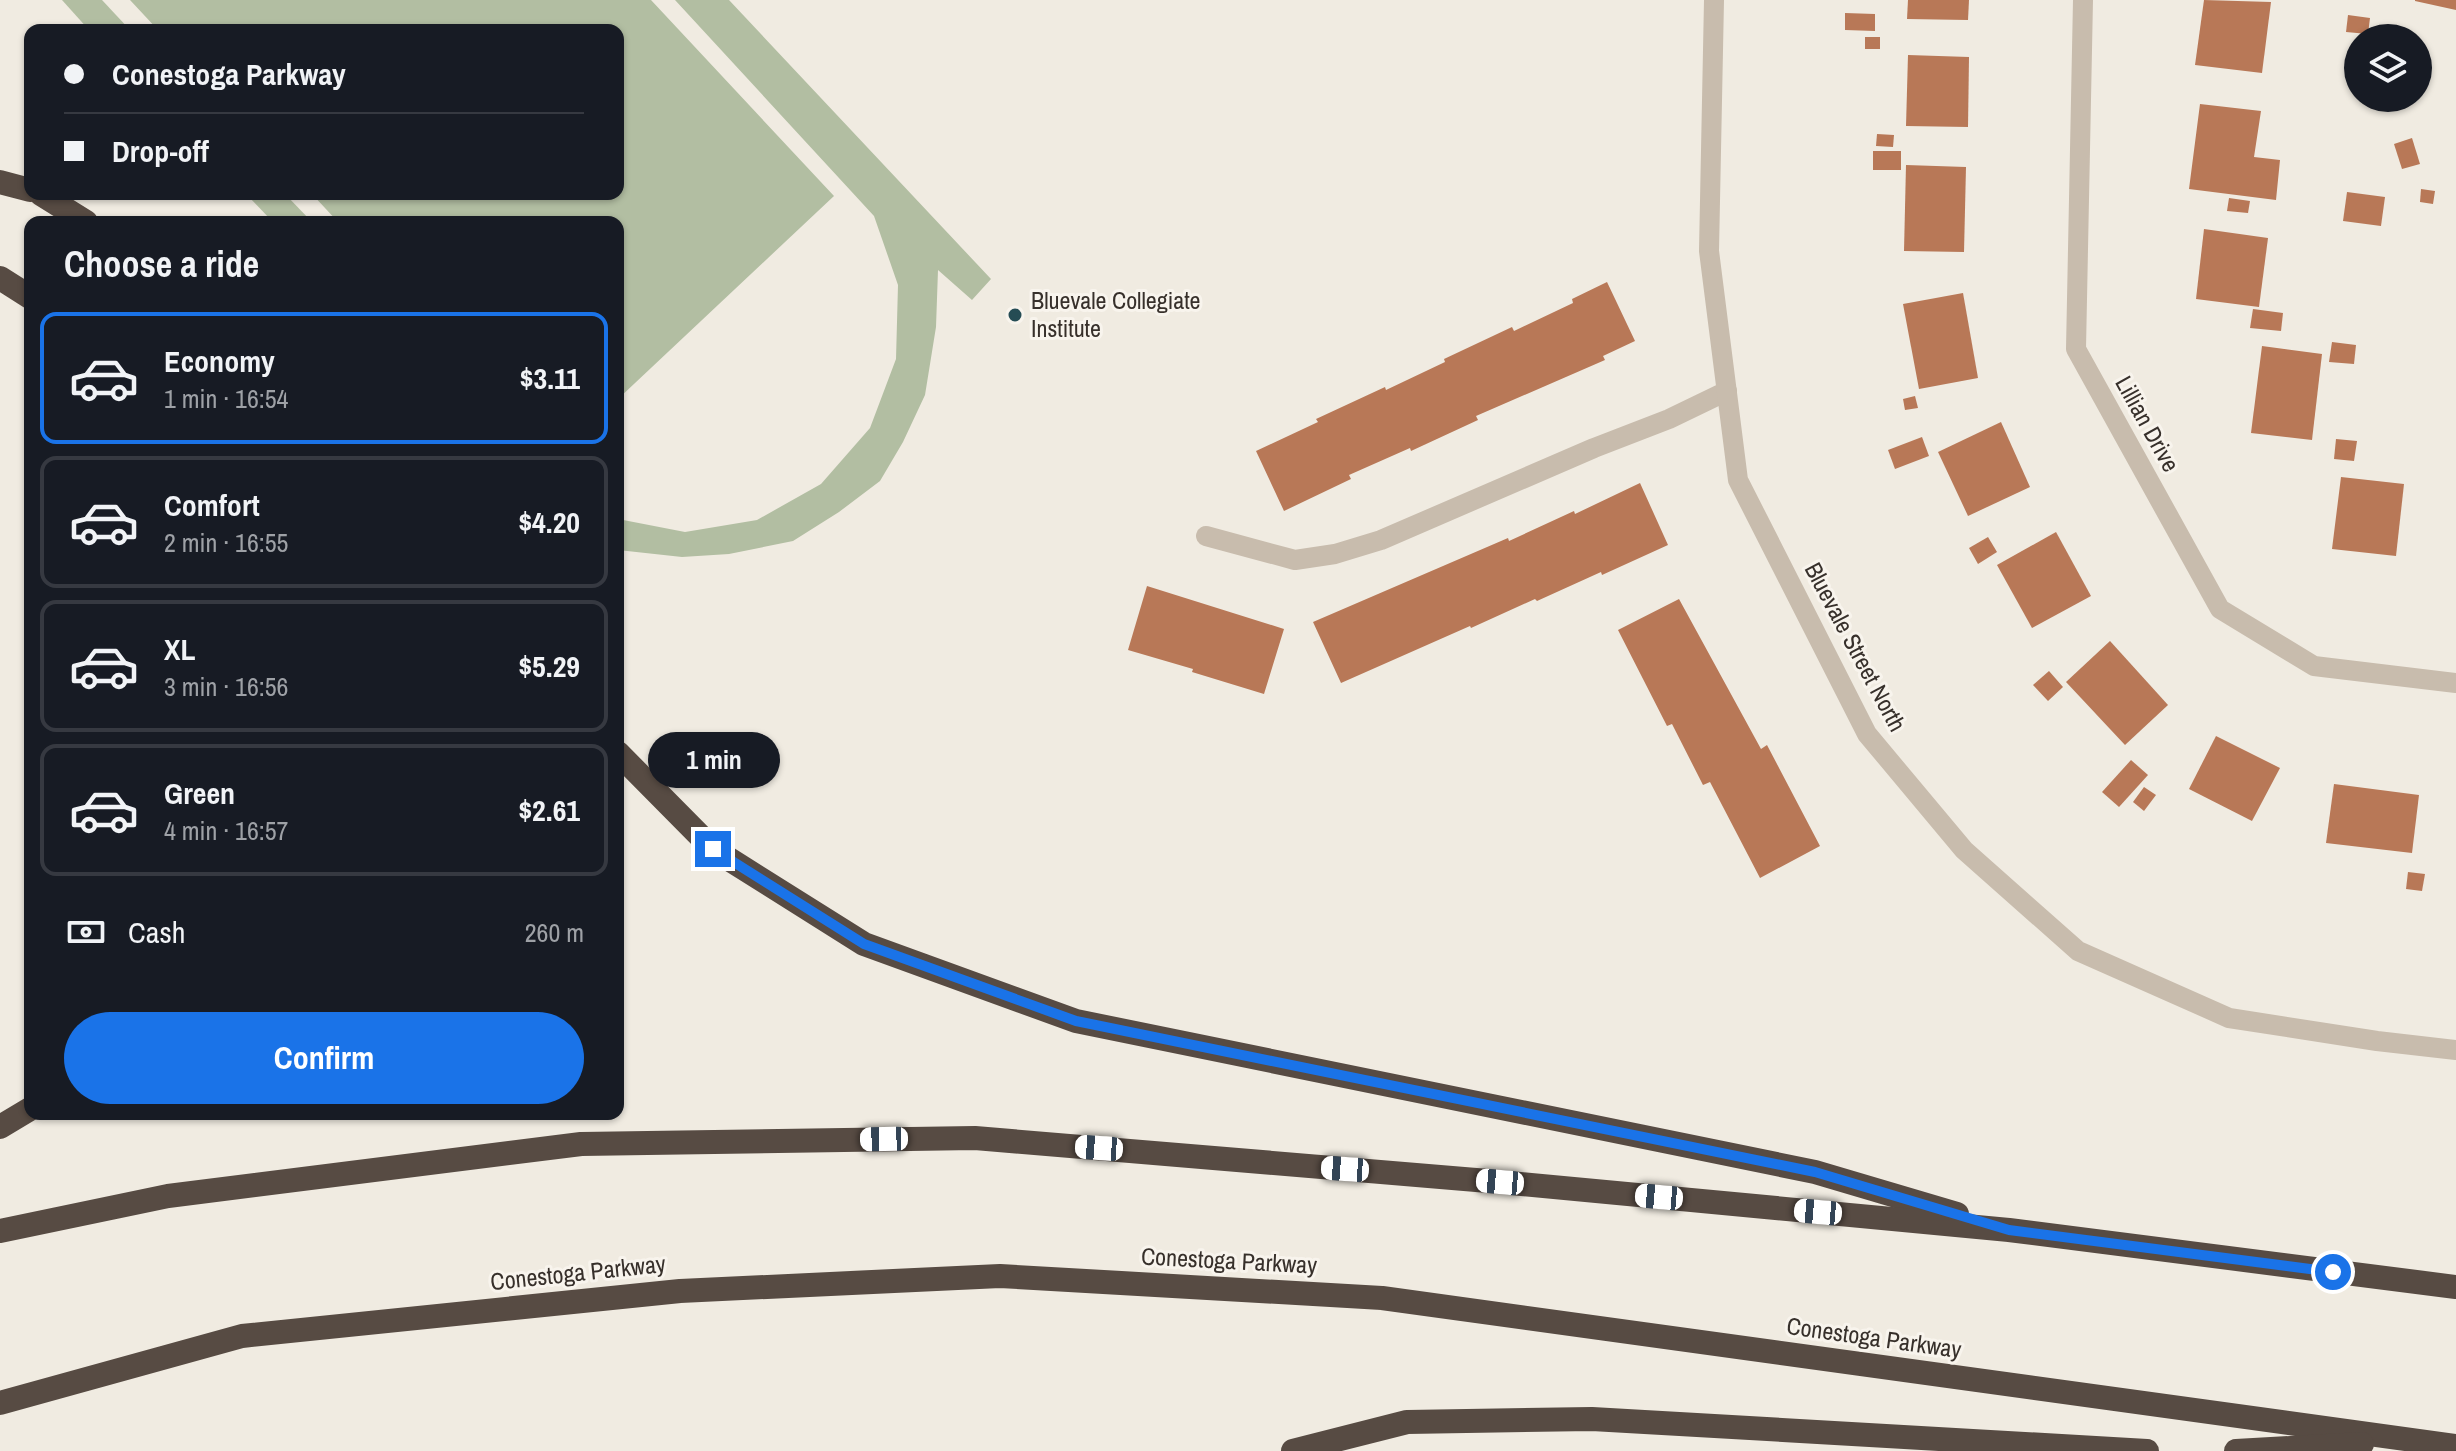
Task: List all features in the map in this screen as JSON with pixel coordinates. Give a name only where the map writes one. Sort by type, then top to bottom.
[{"type":"highway","points":[[0,182],[24,188]]},
{"type":"highway","points":[[51,200],[76,216]]},
{"type":"highway","points":[[0,278],[24,293]]},
{"type":"highway","points":[[624,759],[713,849],[864,944],[1076,1021],[1815,1172],[2009,1230]]},
{"type":"highway","points":[[0,1127],[24,1113]]},
{"type":"highway","points":[[0,1231],[168,1196],[581,1144],[975,1138],[1516,1183],[2009,1230],[2456,1287]]},
{"type":"highway","name":"Conestoga Parkway","points":[[0,1403],[242,1336],[680,1291],[1000,1276],[1382,1298],[2456,1446]]},
{"type":"highway","points":[[1293,1451],[1407,1422],[1592,1419],[2147,1451]]},
{"type":"highway","points":[[2236,1451],[2417,1441]]},
{"type":"street","name":"Bluevale Street North","points":[[1714,0],[1709,251],[1738,480],[1867,734],[1964,850],[2078,951],[2229,1018],[2456,1050]]},
{"type":"street","name":"Lillian Drive","points":[[2083,0],[2076,349],[2220,609],[2314,666],[2456,683]]},
{"type":"street","points":[[1206,536],[1295,560],[1335,554],[1381,540],[1669,419],[1727,391]]},
{"type":"green space","points":[[62,0],[102,0],[124,24],[84,24]]},
{"type":"green space","points":[[130,0],[651,0],[834,196],[624,393],[624,216],[332,216],[318,200],[624,200],[624,24],[152,24]]},
{"type":"green space","points":[[675,0],[729,0],[991,279],[972,300],[938,270],[936,327],[925,395],[880,481],[839,512],[793,541],[729,554],[682,557],[624,551],[624,520],[685,532],[757,520],[821,484],[870,428],[896,359],[898,285],[874,216]]},
{"type":"green space","points":[[252,200],[291,200],[306,216],[267,216]]},
{"type":"building","points":[[1908,0],[1969,0],[1968,20],[1907,19]]},
{"type":"building","points":[[2204,0],[2271,2],[2262,73],[2195,65]]},
{"type":"building","points":[[2456,0],[2456,10],[2415,1]]},
{"type":"building","points":[[1845,13],[1875,14],[1875,31],[1845,30]]},
{"type":"building","points":[[2348,15],[2370,18],[2369,24],[2347,24]]},
{"type":"building","points":[[1865,37],[1880,37],[1880,49],[1865,49]]},
{"type":"building","points":[[1908,55],[1969,57],[1968,127],[1906,126]]},
{"type":"building","points":[[2200,104],[2261,111],[2254,157],[2280,160],[2276,200],[2189,189]]},
{"type":"building","points":[[1877,134],[1894,135],[1893,147],[1876,146]]},
{"type":"building","points":[[2412,138],[2420,164],[2402,169],[2394,144]]},
{"type":"building","points":[[1873,151],[1901,151],[1901,170],[1873,170]]},
{"type":"building","points":[[1906,165],[1966,167],[1964,252],[1904,251]]},
{"type":"building","points":[[2421,189],[2435,191],[2433,204],[2420,202]]},
{"type":"building","points":[[2347,192],[2385,197],[2381,226],[2343,221]]},
{"type":"building","points":[[2229,198],[2250,201],[2248,213],[2227,211]]},
{"type":"building","points":[[2204,229],[2268,238],[2259,307],[2196,299]]},
{"type":"building","points":[[1607,282],[1635,341],[1603,356],[1605,360],[1476,416],[1478,420],[1349,475],[1351,479],[1284,511],[1256,451],[1318,422],[1316,419],[1385,387],[1386,390],[1512,327],[1514,331],[1573,303],[1572,299]]},
{"type":"building","points":[[1963,293],[1978,378],[1919,389],[1903,304]]},
{"type":"building","points":[[2253,309],[2283,313],[2281,331],[2250,328]]},
{"type":"building","points":[[2332,342],[2356,345],[2354,364],[2329,362]]},
{"type":"building","points":[[2262,346],[2322,354],[2312,440],[2251,433]]},
{"type":"building","points":[[1915,396],[1918,408],[1905,410],[1903,399]]},
{"type":"building","points":[[2001,422],[2030,487],[1968,516],[1938,452]]},
{"type":"building","points":[[1922,437],[1929,456],[1895,469],[1888,450]]},
{"type":"building","points":[[2336,439],[2357,441],[2354,461],[2334,459]]},
{"type":"building","points":[[2341,477],[2404,484],[2396,556],[2332,549]]},
{"type":"building","points":[[1640,483],[1668,545],[1341,683],[1313,622],[1508,538],[1509,541],[1574,511],[1575,514]]},
{"type":"building","points":[[2056,532],[2091,596],[2032,628],[1997,565]]},
{"type":"building","points":[[1988,537],[1997,552],[1978,564],[1969,548]]},
{"type":"building","points":[[1147,586],[1284,629],[1264,694],[1128,650]]},
{"type":"building","points":[[1679,599],[1761,749],[1767,745],[1820,846],[1760,878],[1710,782],[1703,785],[1672,724],[1667,726],[1618,630]]},
{"type":"building","points":[[2110,641],[2168,705],[2125,745],[2066,682]]},
{"type":"building","points":[[2049,671],[2063,687],[2048,701],[2033,685]]},
{"type":"building","points":[[2216,736],[2280,768],[2252,821],[2189,789]]},
{"type":"building","points":[[2131,760],[2148,775],[2119,807],[2102,792]]},
{"type":"building","points":[[2334,784],[2419,795],[2412,853],[2326,843]]},
{"type":"building","points":[[2144,787],[2156,795],[2144,811],[2133,802]]},
{"type":"building","points":[[2408,872],[2425,874],[2422,891],[2406,889]]},
{"type":"place","name":"Bluevale Collegiate Institute","points":[[1015,315]]},
{"type":"route","points":[[713,849],[864,944],[1076,1021],[1815,1172],[2009,1230],[2333,1272]]}]
